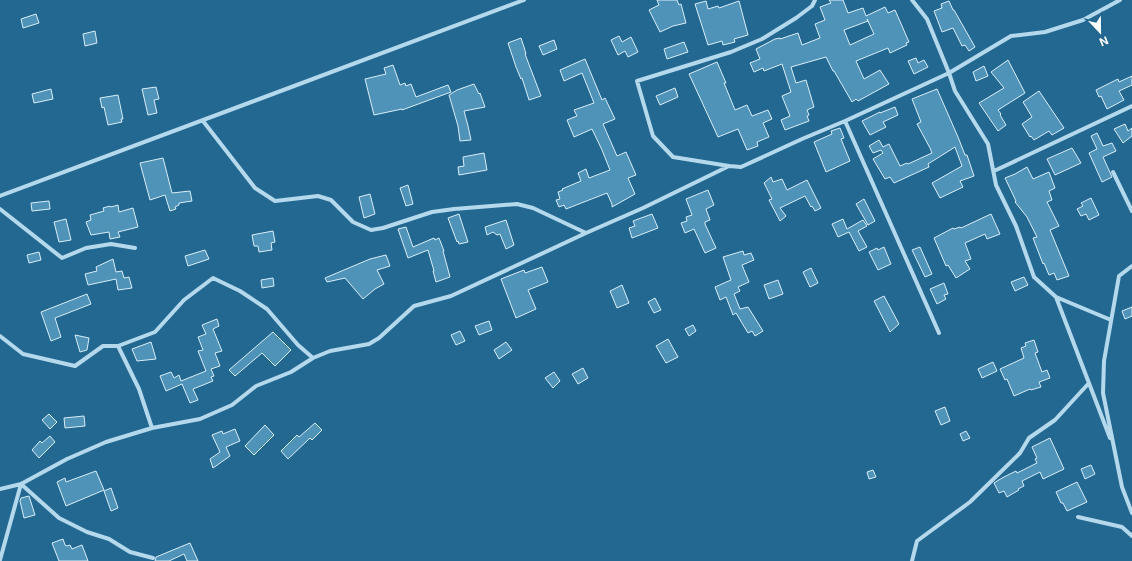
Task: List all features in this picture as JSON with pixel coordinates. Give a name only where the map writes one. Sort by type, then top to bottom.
[{"type":"street","points":[[0,196],[524,0]]},
{"type":"street","points":[[815,0],[812,6],[796,18],[762,39],[730,52],[637,81],[653,136],[673,157],[729,166],[741,166],[845,122],[950,72],[1011,36],[1045,32],[1082,20],[1120,0]]},
{"type":"street","points":[[912,0],[926,19],[950,72],[955,91],[988,144],[996,185],[1016,226],[1034,277],[1056,297],[1111,320]]},
{"type":"street","points":[[994,171],[1132,106]]},
{"type":"street","points":[[203,121],[255,188],[275,201],[318,196],[332,200],[353,222],[371,230],[383,228],[432,212],[517,204],[533,208],[586,233]]},
{"type":"street","points":[[845,122],[940,333]]},
{"type":"street","points":[[0,489],[21,484],[67,459],[106,442],[152,428],[200,419],[232,405],[256,386],[291,372],[313,358],[330,351],[368,344],[379,338],[414,306],[451,296],[643,208],[729,166]]},
{"type":"street","points":[[1113,172],[1132,211]]},
{"type":"street","points":[[0,209],[62,258],[86,248],[111,244],[134,248]]},
{"type":"street","points":[[1132,266],[1119,276],[1104,361],[1103,393],[1122,487],[1131,505],[1132,513]]},
{"type":"street","points":[[0,336],[23,354],[75,366],[104,346],[118,346],[155,332],[184,300],[213,278],[240,292],[267,309],[298,345],[313,358]]},
{"type":"street","points":[[1056,297],[1114,449]]},
{"type":"street","points":[[118,346],[139,389],[152,428]]},
{"type":"street","points":[[912,561],[918,541],[970,502],[1020,453],[1029,438],[1055,420],[1089,383]]},
{"type":"street","points":[[21,484],[59,518],[88,532],[109,539],[130,552],[153,558]]},
{"type":"street","points":[[0,560],[21,484]]},
{"type":"street","points":[[1078,517],[1122,527],[1132,536]]},
{"type":"building","points":[[657,0],[677,0],[679,5],[681,4],[686,23],[673,26],[660,32],[649,10],[659,5]]},
{"type":"building","points":[[829,0],[843,0],[848,13],[863,8],[866,16],[885,7],[888,13],[895,10],[909,42],[906,43],[907,45],[890,53],[888,48],[856,61],[864,79],[880,70],[889,84],[858,101],[856,99],[852,102],[826,57],[791,67],[796,83],[806,80],[814,107],[807,110],[809,121],[785,130],[781,120],[790,116],[782,96],[791,92],[782,64],[764,71],[763,68],[754,72],[750,63],[760,59],[756,49],[775,39],[780,39],[798,33],[802,45],[820,38],[815,24],[825,20],[820,7],[831,3]],"holes":[[[868,21],[874,34],[850,45],[844,30]]]},
{"type":"building","points":[[706,1],[708,9],[718,6],[719,8],[739,1],[748,35],[734,39],[735,42],[723,45],[722,41],[708,45],[695,4]]},
{"type":"building","points":[[949,1],[975,47],[969,51],[965,45],[962,46],[953,28],[942,32],[934,11],[942,8],[941,4]]},
{"type":"building","points":[[36,14],[39,23],[23,28],[21,19]]},
{"type":"building","points":[[95,31],[97,43],[85,46],[83,34]]},
{"type":"building","points":[[619,36],[622,42],[631,37],[638,52],[628,57],[625,51],[618,55],[611,40]]},
{"type":"building","points":[[521,38],[525,54],[541,96],[529,100],[508,43]]},
{"type":"building","points":[[554,40],[557,49],[543,55],[539,46]]},
{"type":"building","points":[[684,42],[688,52],[667,59],[664,49]]},
{"type":"building","points":[[916,58],[918,63],[924,60],[928,67],[914,74],[908,61]]},
{"type":"building","points":[[585,59],[602,100],[605,98],[615,119],[603,124],[617,156],[626,152],[636,175],[628,178],[635,194],[612,207],[607,193],[566,209],[564,205],[559,207],[556,200],[560,199],[558,192],[581,181],[578,173],[586,169],[589,178],[610,170],[592,129],[574,137],[567,120],[577,116],[574,110],[594,103],[582,73],[564,81],[560,70]]},
{"type":"building","points":[[1008,60],[1025,93],[998,110],[1006,125],[998,131],[979,103],[1004,88],[991,72]]},
{"type":"building","points":[[717,62],[735,110],[747,105],[752,116],[768,110],[772,119],[763,123],[769,137],[757,142],[758,146],[747,150],[738,129],[718,137],[689,74]]},
{"type":"building","points":[[393,65],[400,85],[405,83],[406,86],[411,84],[416,97],[448,85],[451,92],[402,110],[374,115],[365,79],[386,74],[384,68]]},
{"type":"building","points":[[984,66],[988,76],[976,81],[973,72]]},
{"type":"building","points":[[1132,76],[1132,85],[1119,91],[1124,100],[1107,109],[1101,96],[1099,97],[1096,90],[1118,79],[1119,82]]},
{"type":"building","points":[[474,84],[479,94],[480,93],[485,107],[464,111],[471,140],[460,141],[458,126],[449,95],[457,90]]},
{"type":"building","points":[[156,87],[159,99],[154,100],[157,113],[148,115],[142,89]]},
{"type":"building","points":[[675,88],[678,97],[660,105],[656,96]]},
{"type":"building","points":[[51,89],[53,99],[34,103],[32,94]]},
{"type":"building","points":[[937,89],[965,155],[967,155],[974,176],[960,181],[963,187],[940,198],[932,183],[962,166],[955,147],[928,164],[929,167],[894,183],[890,177],[885,179],[873,159],[883,153],[881,150],[873,153],[869,146],[879,140],[883,147],[889,144],[900,166],[932,153],[917,124],[921,122],[912,99]]},
{"type":"building","points":[[1039,91],[1064,128],[1052,135],[1049,131],[1034,140],[1031,136],[1030,137],[1022,124],[1032,117],[1023,102]]},
{"type":"building","points":[[118,95],[123,119],[121,119],[122,122],[108,125],[104,107],[102,108],[100,98]]},
{"type":"building","points":[[895,107],[898,115],[883,122],[886,127],[870,135],[862,121],[880,112]]},
{"type":"building","points":[[1125,124],[1128,131],[1132,128],[1132,136],[1123,143],[1114,129]]},
{"type":"building","points":[[840,128],[844,138],[841,139],[850,161],[826,172],[814,142],[832,134],[831,131]]},
{"type":"building","points":[[1097,133],[1103,146],[1112,143],[1116,151],[1103,157],[1112,177],[1102,182],[1089,153],[1097,149],[1091,136]]},
{"type":"building","points":[[1072,148],[1081,163],[1055,175],[1047,159]]},
{"type":"building","points":[[484,153],[487,170],[459,175],[458,167],[464,166],[463,157]]},
{"type":"building","points":[[163,158],[172,193],[190,191],[192,201],[179,203],[179,205],[175,207],[176,209],[170,211],[165,195],[150,200],[140,163]]},
{"type":"building","points":[[1027,167],[1033,179],[1049,172],[1055,188],[1049,191],[1052,200],[1047,202],[1059,226],[1050,230],[1069,276],[1057,280],[1054,273],[1049,275],[1044,263],[1043,264],[1033,238],[1037,237],[1027,217],[1015,202],[1016,201],[1005,178]]},
{"type":"building","points":[[771,177],[773,182],[782,179],[787,190],[807,180],[821,208],[815,211],[805,196],[780,208],[786,216],[780,221],[769,200],[772,199],[764,183]]},
{"type":"building","points":[[408,185],[413,204],[406,206],[400,188]]},
{"type":"building","points":[[708,190],[714,205],[706,209],[710,220],[705,222],[705,224],[716,248],[705,253],[694,229],[685,233],[681,223],[687,221],[686,217],[692,215],[686,199]]},
{"type":"building","points":[[370,194],[375,214],[364,218],[359,197]]},
{"type":"building","points":[[1091,198],[1099,215],[1089,220],[1086,214],[1081,216],[1077,209],[1083,206],[1081,203]]},
{"type":"building","points":[[864,199],[875,221],[868,225],[856,204]]},
{"type":"building","points":[[49,201],[50,209],[32,211],[31,203]]},
{"type":"building","points":[[118,205],[119,212],[133,208],[138,227],[118,232],[120,237],[110,239],[109,232],[91,235],[86,222],[91,220],[90,215],[104,211],[103,208]]},
{"type":"building","points":[[459,214],[468,242],[459,244],[448,218]]},
{"type":"building","points":[[652,214],[658,228],[632,238],[629,228],[635,226],[633,221]]},
{"type":"building","points":[[991,214],[1000,234],[987,239],[985,234],[965,243],[971,259],[965,261],[970,269],[956,278],[948,265],[946,266],[934,238],[953,228],[961,228]]},
{"type":"building","points":[[66,219],[71,240],[59,242],[54,222]]},
{"type":"building","points":[[843,219],[847,229],[863,220],[867,226],[858,231],[867,247],[859,251],[849,232],[838,237],[832,224]]},
{"type":"building","points":[[506,220],[514,245],[506,249],[500,234],[497,235],[493,232],[487,235],[485,227]]},
{"type":"building","points":[[406,227],[413,247],[434,238],[435,240],[439,238],[444,251],[450,277],[436,282],[428,250],[408,258],[398,229]]},
{"type":"building","points":[[273,231],[275,242],[271,243],[272,250],[259,252],[258,246],[254,246],[252,235]]},
{"type":"building","points":[[884,247],[891,264],[878,270],[869,252],[877,248],[878,250]]},
{"type":"building","points":[[920,247],[932,274],[925,277],[912,250]]},
{"type":"building","points":[[205,250],[209,259],[188,266],[185,256]]},
{"type":"building","points":[[743,251],[744,255],[751,253],[754,260],[742,265],[749,282],[738,287],[740,291],[734,294],[740,309],[748,307],[763,331],[755,336],[752,331],[748,333],[736,313],[733,315],[726,297],[720,300],[715,287],[731,280],[723,257]]},
{"type":"building","points":[[39,252],[41,260],[29,263],[27,255]]},
{"type":"building","points":[[386,255],[390,266],[377,270],[384,284],[363,299],[345,278],[327,282],[325,278],[370,259]]},
{"type":"building","points":[[113,259],[116,272],[122,271],[124,278],[129,277],[132,288],[118,290],[116,279],[88,285],[85,274],[97,271],[96,267]]},
{"type":"building","points":[[542,267],[548,282],[528,290],[536,309],[516,318],[501,279],[524,270],[525,273]]},
{"type":"building","points":[[811,268],[818,283],[810,287],[803,272]]},
{"type":"building","points":[[1024,277],[1028,285],[1015,291],[1011,282]]},
{"type":"building","points":[[273,278],[274,286],[262,288],[261,280]]},
{"type":"building","points":[[778,280],[783,294],[769,299],[764,285]]},
{"type":"building","points":[[944,283],[948,294],[944,295],[946,299],[937,304],[930,289]]},
{"type":"building","points":[[622,285],[629,303],[617,308],[610,291]]},
{"type":"building","points":[[87,294],[91,304],[55,318],[61,337],[51,341],[41,312]]},
{"type":"building","points":[[884,296],[899,324],[890,332],[874,301]]},
{"type":"building","points":[[655,298],[661,310],[654,313],[648,302]]},
{"type":"building","points":[[1132,307],[1132,316],[1125,319],[1122,311]]},
{"type":"building","points":[[217,319],[219,326],[213,329],[222,351],[215,353],[220,366],[211,369],[214,376],[211,377],[213,381],[193,389],[198,400],[190,403],[182,384],[166,391],[160,376],[171,372],[174,378],[179,375],[181,381],[206,371],[198,351],[203,350],[198,337],[206,334],[202,325]]},
{"type":"building","points":[[489,321],[492,330],[479,335],[475,326]]},
{"type":"building","points":[[693,325],[696,331],[689,336],[685,329]]},
{"type":"building","points":[[460,331],[465,341],[456,345],[451,335]]},
{"type":"building","points":[[273,332],[291,350],[275,366],[262,353],[235,376],[229,370]]},
{"type":"building","points":[[75,335],[89,338],[87,350],[80,352]]},
{"type":"building","points":[[668,339],[678,357],[666,363],[656,346]]},
{"type":"building","points":[[1034,340],[1038,352],[1035,353],[1042,372],[1047,370],[1050,378],[1039,382],[1041,387],[1030,389],[1014,396],[1007,379],[1005,380],[1000,369],[1024,358],[1021,348],[1026,346],[1025,343]]},
{"type":"building","points":[[151,342],[156,359],[137,361],[132,349]]},
{"type":"building","points":[[506,342],[512,350],[499,359],[494,350]]},
{"type":"building","points":[[993,362],[997,371],[982,378],[978,369]]},
{"type":"building","points":[[583,368],[588,378],[578,384],[572,374]]},
{"type":"building","points":[[554,372],[560,381],[553,388],[545,378]]},
{"type":"building","points":[[945,407],[950,421],[941,425],[935,411]]},
{"type":"building","points":[[49,414],[57,422],[50,429],[42,420]]},
{"type":"building","points":[[84,416],[85,426],[65,428],[64,418]]},
{"type":"building","points":[[315,423],[322,430],[312,440],[310,438],[288,459],[281,451],[297,435],[299,437]]},
{"type":"building","points":[[265,425],[274,435],[254,455],[245,446]]},
{"type":"building","points":[[235,429],[240,441],[226,447],[230,456],[213,468],[210,459],[220,452],[212,435],[222,431],[223,434]]},
{"type":"building","points":[[966,431],[970,438],[963,441],[960,434]]},
{"type":"building","points":[[50,436],[55,442],[39,458],[32,450],[40,441],[42,443]]},
{"type":"building","points":[[1050,438],[1064,469],[1043,479],[1040,472],[1022,481],[1024,486],[1007,497],[1004,491],[999,493],[994,483],[1016,471],[1017,473],[1037,463],[1035,459],[1037,458],[1032,447]]},
{"type":"building","points":[[1091,465],[1095,474],[1085,479],[1081,469]]},
{"type":"building","points":[[873,470],[876,477],[869,479],[867,472]]},
{"type":"building","points":[[96,471],[104,490],[66,506],[57,482],[65,478],[66,482]]},
{"type":"building","points":[[1077,482],[1087,502],[1067,511],[1056,492]]},
{"type":"building","points":[[111,488],[118,508],[111,511],[104,491]]},
{"type":"building","points":[[29,496],[35,515],[24,518],[20,501],[21,498]]},
{"type":"building","points":[[63,539],[65,545],[70,545],[72,549],[82,545],[88,561],[59,561],[52,543]]},
{"type":"building","points":[[190,543],[198,561],[187,561],[184,554],[169,561],[155,561],[156,557]]}]
